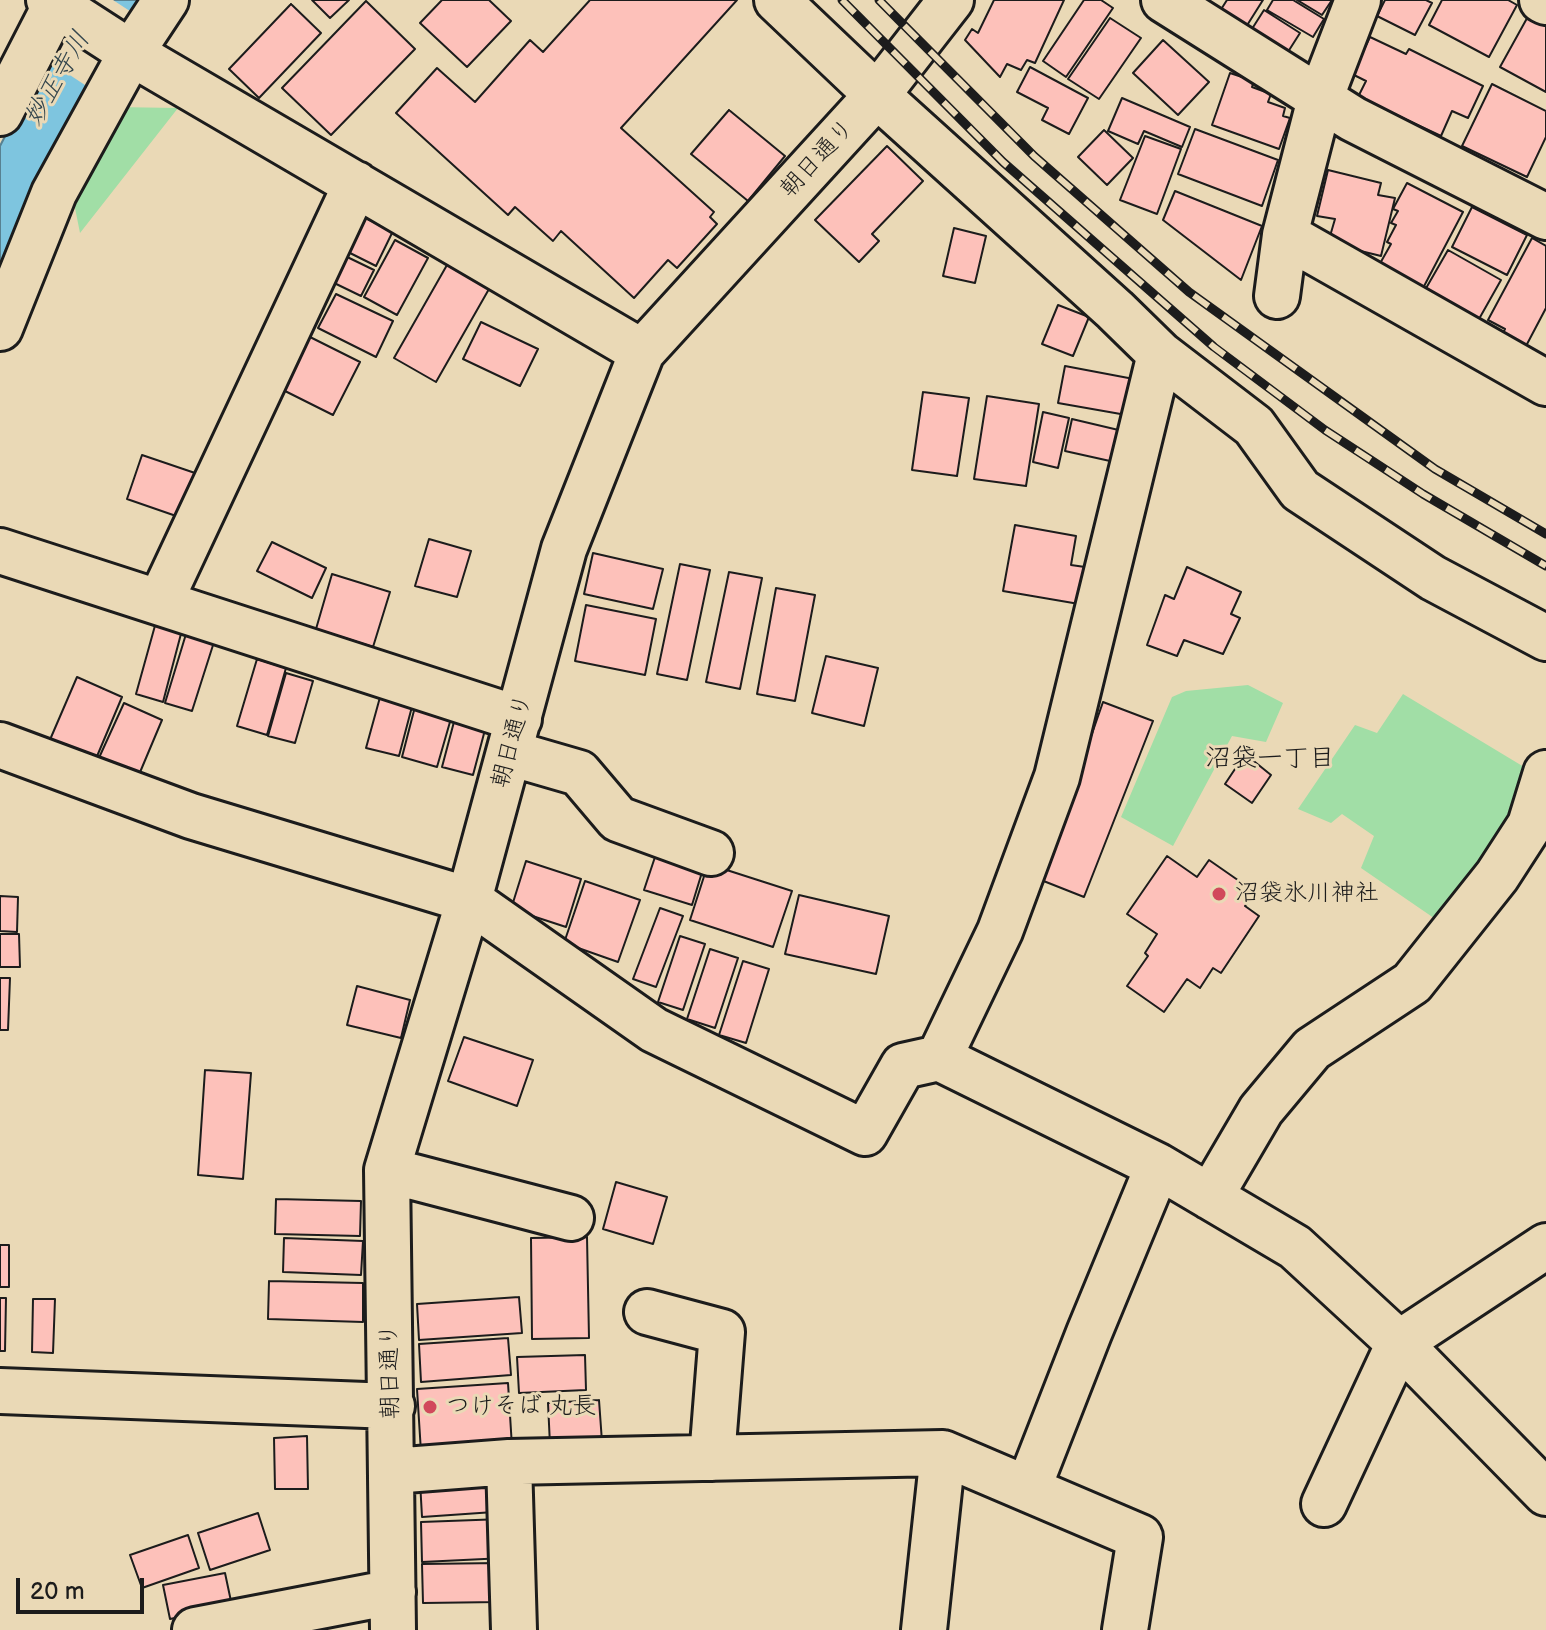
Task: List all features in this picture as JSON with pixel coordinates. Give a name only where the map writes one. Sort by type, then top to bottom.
[{"type":"street","points":[[0,328],[54,193],[123,48],[166,0]]},
{"type":"street","points":[[777,0],[1160,354],[1254,426],[1300,490],[1433,578],[1546,638]]},
{"type":"street","points":[[1164,0],[1320,99],[1546,217]]},
{"type":"street","points":[[1277,296],[1285,235],[1320,99],[1358,0]]},
{"type":"street","name":"朝日通り","points":[[393,1611],[387,1170],[469,900],[564,549],[642,352],[877,95],[944,3]]},
{"type":"street","points":[[0,113],[58,4],[123,48],[642,352]]},
{"type":"street","points":[[160,602],[356,184]]},
{"type":"street","points":[[1285,235],[1546,383]]},
{"type":"street","points":[[939,1058],[1000,931],[1057,777],[1160,354]]},
{"type":"street","points":[[0,551],[160,602],[514,736],[579,773],[618,819],[711,853]]},
{"type":"street","points":[[0,745],[191,816],[469,900],[654,1030],[865,1133],[903,1066],[939,1058],[1158,1166],[1295,1247],[1399,1343],[1546,1493]]},
{"type":"street","points":[[1210,1197],[1261,1110],[1312,1049],[1412,983],[1431,960],[1497,876],[1530,825],[1546,773]]},
{"type":"street","points":[[1028,1489],[1158,1166]]},
{"type":"street","points":[[387,1170],[571,1218]]},
{"type":"street","points":[[1324,1504],[1399,1343],[1546,1246]]},
{"type":"street","points":[[647,1312],[722,1332],[712,1458]]},
{"type":"street","points":[[0,1391],[392,1406]]},
{"type":"street","points":[[924,1630],[943,1453]]},
{"type":"street","points":[[392,1471],[509,1462],[943,1453],[1140,1537],[1125,1630]]},
{"type":"street","points":[[509,1462],[514,1630]]},
{"type":"street","points":[[195,1630],[393,1611]]},
{"type":"green space","points":[[114,107],[178,108],[80,233],[75,208],[77,183]]},
{"type":"green space","points":[[1248,685],[1283,703],[1266,742],[1232,736],[1173,846],[1121,817],[1172,697],[1186,691]]},
{"type":"green space","points":[[1403,694],[1534,773],[1523,818],[1447,927],[1361,868],[1374,836],[1342,814],[1331,823],[1298,809],[1355,725],[1377,733]]},
{"type":"water","name":"妙正寺川","points":[[76,0],[147,0],[0,283],[0,146]]},
{"type":"pier","points":[[72,0],[113,0],[139,17],[91,89],[41,56]]},
{"type":"building","points":[[312,0],[349,0],[330,18]]},
{"type":"building","points":[[442,0],[489,0],[511,21],[467,67],[420,23]]},
{"type":"building","points":[[590,0],[737,0],[621,128],[714,212],[710,217],[717,224],[677,268],[668,260],[634,298],[561,231],[553,241],[515,207],[508,215],[396,113],[437,68],[475,102],[530,40],[543,52]]},
{"type":"building","points":[[994,0],[1064,0],[1035,63],[1027,60],[1021,70],[1007,64],[1000,77],[965,40],[972,29],[978,33]]},
{"type":"building","points":[[1084,0],[1101,0],[1113,8],[1066,77],[1043,61]]},
{"type":"building","points":[[1227,0],[1263,0],[1246,27],[1220,11]]},
{"type":"building","points":[[1273,0],[1293,0],[1324,19],[1313,37],[1267,10]]},
{"type":"building","points":[[1297,0],[1332,0],[1322,15]]},
{"type":"building","points":[[1385,0],[1426,0],[1432,3],[1415,35],[1377,16]]},
{"type":"building","points":[[1442,0],[1508,0],[1517,5],[1489,57],[1429,25]]},
{"type":"building","points":[[366,1],[415,49],[331,135],[282,88]]},
{"type":"building","points":[[291,4],[321,33],[259,98],[229,69]]},
{"type":"building","points":[[1264,10],[1300,33],[1286,55],[1250,32]]},
{"type":"building","points":[[1531,11],[1546,20],[1546,92],[1500,67]]},
{"type":"building","points":[[1110,18],[1141,38],[1099,99],[1068,79]]},
{"type":"building","points":[[1370,37],[1406,54],[1409,49],[1483,86],[1468,118],[1452,111],[1441,136],[1358,97],[1366,81],[1352,74]]},
{"type":"building","points":[[1163,40],[1209,82],[1178,115],[1133,73]]},
{"type":"building","points":[[1030,67],[1088,98],[1069,134],[1042,120],[1048,108],[1017,92]]},
{"type":"building","points":[[1230,73],[1254,81],[1252,87],[1271,94],[1268,102],[1285,108],[1283,116],[1290,118],[1279,149],[1212,125]]},
{"type":"building","points":[[1492,84],[1546,111],[1546,137],[1527,177],[1462,146]]},
{"type":"building","points":[[1122,98],[1190,127],[1182,147],[1144,131],[1138,144],[1108,131]]},
{"type":"building","points":[[729,110],[785,156],[748,201],[691,154]]},
{"type":"building","points":[[1195,129],[1278,160],[1262,206],[1178,174]]},
{"type":"building","points":[[1104,130],[1133,158],[1107,185],[1078,157]]},
{"type":"building","points":[[1145,136],[1181,149],[1157,214],[1120,200]]},
{"type":"building","points":[[887,146],[923,181],[872,234],[879,241],[859,262],[815,220]]},
{"type":"building","points":[[1328,170],[1381,183],[1378,195],[1395,198],[1381,256],[1328,243],[1335,219],[1317,216]]},
{"type":"building","points":[[1407,183],[1463,212],[1422,290],[1378,267],[1391,244],[1387,242],[1396,225],[1391,223],[1398,211],[1393,209]]},
{"type":"building","points":[[1175,191],[1262,226],[1241,280],[1163,220]]},
{"type":"building","points":[[1472,207],[1527,235],[1507,275],[1452,247]]},
{"type":"building","points":[[361,216],[393,231],[376,266],[344,250]]},
{"type":"building","points":[[954,228],[986,236],[975,283],[943,276]]},
{"type":"building","points":[[1532,238],[1546,246],[1546,308],[1526,346],[1488,320]]},
{"type":"building","points":[[395,240],[428,258],[397,315],[364,297]]},
{"type":"building","points":[[1448,250],[1501,280],[1479,319],[1425,290]]},
{"type":"building","points":[[341,254],[374,270],[361,296],[328,280]]},
{"type":"building","points":[[447,265],[489,289],[436,382],[394,358]]},
{"type":"building","points":[[336,294],[393,321],[376,357],[318,328]]},
{"type":"building","points":[[1058,305],[1089,317],[1073,356],[1042,344]]},
{"type":"building","points":[[481,322],[538,349],[520,386],[463,359]]},
{"type":"building","points":[[302,333],[360,362],[333,415],[275,386]]},
{"type":"building","points":[[1065,366],[1139,380],[1132,416],[1058,403]]},
{"type":"building","points":[[923,392],[969,398],[957,476],[912,470]]},
{"type":"building","points":[[987,396],[1039,404],[1026,486],[974,479]]},
{"type":"building","points":[[1043,412],[1069,418],[1058,468],[1033,462]]},
{"type":"building","points":[[1072,419],[1127,432],[1119,463],[1065,451]]},
{"type":"building","points":[[142,455],[195,473],[179,517],[127,499]]},
{"type":"building","points":[[1015,525],[1076,536],[1071,565],[1085,567],[1079,604],[1003,591]]},
{"type":"building","points":[[429,539],[471,551],[457,597],[415,586]]},
{"type":"building","points":[[272,542],[326,568],[312,598],[257,571]]},
{"type":"building","points":[[593,553],[663,569],[653,609],[584,594]]},
{"type":"building","points":[[680,564],[710,570],[687,680],[657,674]]},
{"type":"building","points":[[1187,567],[1241,592],[1231,614],[1240,618],[1223,654],[1184,640],[1177,656],[1147,645],[1165,595],[1174,599]]},
{"type":"building","points":[[729,572],[762,578],[740,689],[706,682]]},
{"type":"building","points":[[332,574],[390,592],[373,647],[316,629]]},
{"type":"building","points":[[776,588],[815,595],[795,701],[757,694]]},
{"type":"building","points":[[586,605],[656,619],[645,675],[575,661]]},
{"type":"building","points":[[156,622],[182,630],[163,702],[136,694]]},
{"type":"building","points":[[186,634],[214,642],[192,711],[165,703]]},
{"type":"building","points":[[826,656],[878,668],[864,726],[812,713]]},
{"type":"building","points":[[257,659],[286,668],[267,735],[237,726]]},
{"type":"building","points":[[286,673],[313,681],[295,743],[268,736]]},
{"type":"building","points":[[77,677],[122,697],[95,761],[49,742]]},
{"type":"building","points":[[382,690],[414,699],[399,756],[366,748]]},
{"type":"building","points":[[417,699],[454,708],[437,767],[402,757]]},
{"type":"building","points":[[1103,702],[1153,721],[1084,897],[1041,880]]},
{"type":"building","points":[[124,703],[162,720],[138,777],[98,760]]},
{"type":"building","points":[[455,718],[486,726],[473,775],[442,767]]},
{"type":"building","points":[[1245,754],[1271,775],[1252,803],[1225,784]]},
{"type":"building","points":[[656,854],[703,869],[692,905],[644,890]]},
{"type":"building","points":[[1167,856],[1197,877],[1209,860],[1255,892],[1245,906],[1259,916],[1221,973],[1213,968],[1200,988],[1187,979],[1164,1012],[1127,986],[1148,956],[1145,953],[1157,934],[1127,914]]},
{"type":"building","points":[[526,861],[581,879],[566,927],[511,909]]},
{"type":"building","points":[[708,864],[792,891],[773,947],[690,920]]},
{"type":"building","points":[[585,881],[640,900],[618,962],[564,943]]},
{"type":"building","points":[[799,895],[889,916],[876,974],[785,954]]},
{"type":"building","points":[[0,896],[18,897],[17,932],[0,931]]},
{"type":"building","points":[[660,908],[683,916],[656,987],[633,979]]},
{"type":"building","points":[[0,934],[19,934],[20,967],[0,967]]},
{"type":"building","points":[[680,936],[705,944],[683,1010],[658,1002]]},
{"type":"building","points":[[710,949],[738,958],[715,1028],[687,1019]]},
{"type":"building","points":[[743,961],[769,969],[746,1043],[719,1035]]},
{"type":"building","points":[[0,978],[10,978],[8,1030],[0,1030]]},
{"type":"building","points":[[357,986],[410,1000],[401,1038],[347,1025]]},
{"type":"building","points":[[464,1037],[533,1060],[517,1106],[448,1081]]},
{"type":"building","points":[[205,1070],[251,1073],[243,1179],[198,1175]]},
{"type":"building","points":[[616,1182],[667,1197],[653,1244],[603,1229]]},
{"type":"building","points":[[276,1199],[361,1201],[360,1236],[275,1234]]},
{"type":"building","points":[[587,1237],[589,1338],[532,1339],[531,1238]]},
{"type":"building","points":[[284,1238],[363,1241],[361,1275],[283,1272]]},
{"type":"building","points":[[0,1245],[9,1245],[9,1287],[0,1287]]},
{"type":"building","points":[[269,1281],[363,1283],[363,1322],[268,1319]]},
{"type":"building","points":[[519,1297],[522,1333],[419,1340],[417,1304]]},
{"type":"building","points":[[0,1298],[6,1298],[5,1351],[0,1351]]},
{"type":"building","points":[[33,1299],[55,1299],[53,1353],[32,1352]]},
{"type":"building","points":[[508,1338],[511,1375],[421,1382],[419,1344]]},
{"type":"building","points":[[585,1355],[586,1390],[519,1393],[517,1357]]},
{"type":"building","points":[[508,1383],[512,1447],[421,1452],[417,1389]]},
{"type":"building","points":[[599,1400],[602,1442],[550,1445],[548,1403]]},
{"type":"building","points":[[307,1436],[308,1489],[275,1489],[274,1438]]},
{"type":"building","points":[[492,1477],[494,1512],[422,1517],[420,1481]]},
{"type":"building","points":[[258,1513],[270,1550],[210,1570],[198,1533]]},
{"type":"building","points":[[503,1519],[505,1558],[422,1562],[421,1522]]},
{"type":"building","points":[[188,1535],[199,1568],[142,1588],[130,1555]]},
{"type":"building","points":[[499,1563],[499,1602],[423,1603],[422,1564]]},
{"type":"building","points":[[225,1573],[232,1606],[170,1619],[163,1585]]},
{"type":"railway","points":[[842,0],[1003,162],[1214,347],[1325,430],[1423,494],[1546,566]]},
{"type":"railway","points":[[879,0],[1034,156],[1189,292],[1435,469],[1546,534]]},
{"type":"place","name":"沼袋氷川神社","points":[[1219,894]]},
{"type":"place","name":"つけそば 丸長","points":[[430,1407]]},
{"type":"district","name":"沼袋一丁目","points":[[1270,759]]}]
